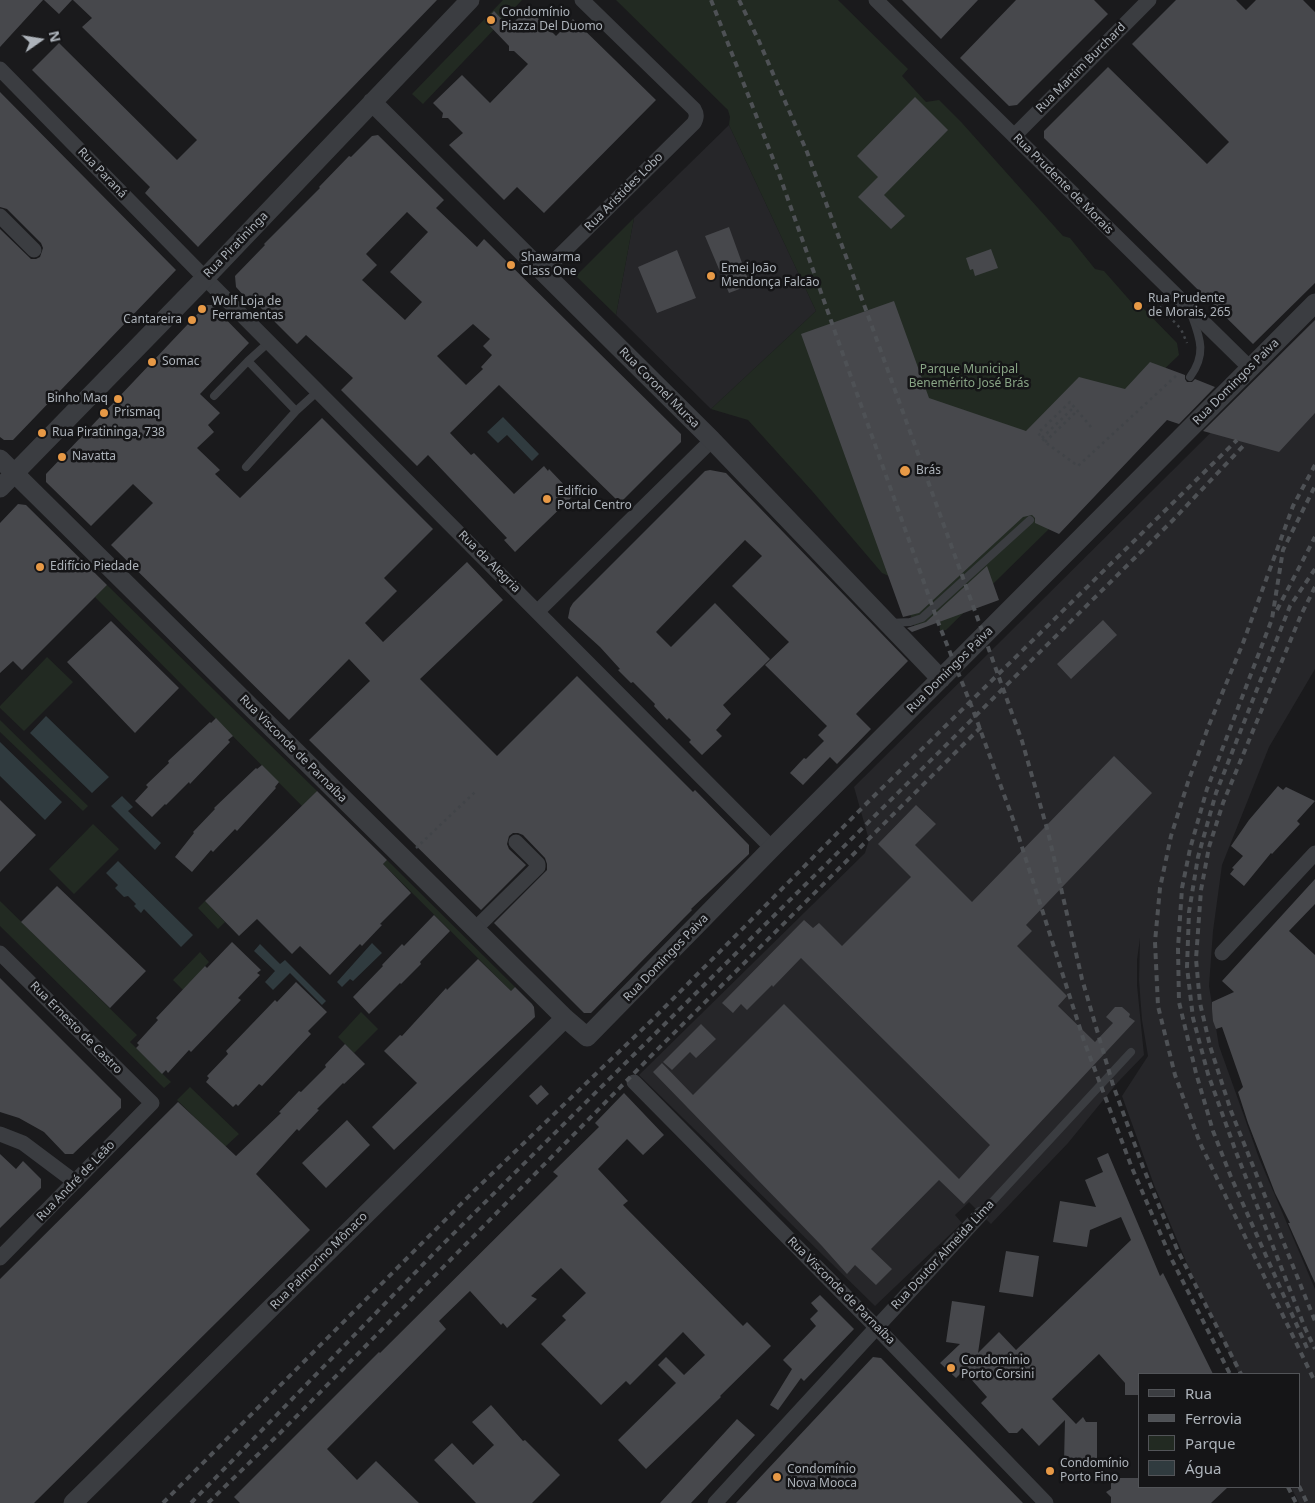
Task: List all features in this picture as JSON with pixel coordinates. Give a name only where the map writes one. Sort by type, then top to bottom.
[{"type":"street","name":"Rua Piratininga","points":[[0,488],[205,278],[470,0]]},
{"type":"street","name":"Rua Aristides Lobo","points":[[542,273],[694,123],[696,114],[694,109],[582,0]]},
{"type":"street","name":"Rua Prudente de Morais","points":[[876,0],[1250,368]]},
{"type":"street","name":"Rua Martim Burchard","points":[[1014,136],[1149,0]]},
{"type":"street","name":"Rua Paraná","points":[[0,69],[205,278]]},
{"type":"street","name":"Rua Coronel Mursa","points":[[372,102],[712,440],[941,679]]},
{"type":"street","points":[[0,216],[34,250]]},
{"type":"street","name":"Rua da Alegria","points":[[205,278],[772,848]]},
{"type":"street","name":"Rua Domingos Paiva","points":[[587,1037],[772,848],[1315,303]]},
{"type":"street","points":[[538,611],[712,440]]},
{"type":"street","name":"Rua Visconde de Parnaíba","points":[[0,459],[565,1018],[587,1037]]},
{"type":"street","points":[[475,929],[538,867],[538,864],[516,842]]},
{"type":"street","points":[[1222,953],[1315,853]]},
{"type":"street","name":"Rua Ernesto de Castro","points":[[0,953],[152,1102]]},
{"type":"street","name":"Rua Palmorino Mônaco","points":[[73,1503],[565,1018]]},
{"type":"street","name":"Rua Visconde de Parnaíba","points":[[634,1082],[876,1327],[1046,1503]]},
{"type":"street","name":"Rua André de Leão","points":[[0,1258],[152,1102]]},
{"type":"street","points":[[0,1134],[23,1144],[75,1182]]},
{"type":"street","name":"Rua Doutor Almeida Lima","points":[[714,1503],[980,1214]]},
{"type":"lane","points":[[1189,310],[1201,347],[1201,357],[1197,368],[1190,377]]},
{"type":"lane","points":[[214,396],[269,342]]},
{"type":"lane","points":[[248,361],[296,411]]},
{"type":"lane","points":[[246,467],[296,411],[318,391]]},
{"type":"lane","points":[[889,623],[910,622],[922,618],[1030,520]]},
{"type":"lane","name":"Rua Doutor Almeida Lima","points":[[980,1214],[1131,1052]]},
{"type":"path","points":[[1173,292],[1159,306],[1181,329],[1188,348]]},
{"type":"path","points":[[1091,427],[1070,402],[1038,433],[1045,442],[1078,466],[1184,369]]},
{"type":"path","points":[[1042,438],[1074,407]]},
{"type":"path","points":[[1045,442],[1077,411]]},
{"type":"path","points":[[404,859],[475,792]]},
{"type":"shaded area","name":"Emei João Mendonça Falcão","points":[[729,125],[816,311],[711,409],[616,315],[634,218]]},
{"type":"shaded area","points":[[1315,329],[1315,669],[1269,747],[1222,865],[1213,931],[1209,986],[1219,1046],[1259,1158],[1315,1289],[1315,1503],[1299,1503],[1292,1488],[1300,1488],[1300,1373],[1239,1373],[1188,1266],[1154,1185],[1122,1096],[1148,1056],[1142,1020],[1139,980],[1140,938],[1137,960],[1137,985],[1144,1055],[1118,1082],[1068,1143],[991,1224],[969,1202],[955,1215],[962,1223],[875,1306],[639,1075],[865,853],[869,840],[854,787]]},
{"type":"green space","points":[[503,0],[522,0],[423,104],[412,94]]},
{"type":"green space","name":"Parque Municipal Benemérito José Brás","points":[[616,0],[838,0],[908,69],[902,76],[926,102],[939,100],[1063,236],[1070,238],[1095,269],[1104,271],[1133,304],[1140,305],[1177,343],[1179,355],[1153,380],[1050,528],[946,630],[940,630],[939,620],[915,628],[898,580],[882,573],[748,420],[711,409],[816,311],[729,125],[730,117],[728,110]]},
{"type":"green space","points":[[634,218],[616,315],[576,276]]},
{"type":"green space","points":[[107,585],[317,791],[302,806],[95,597]]},
{"type":"green space","points":[[47,657],[73,682],[24,731],[0,706]]},
{"type":"green space","points":[[0,720],[88,806],[83,811],[0,732]]},
{"type":"green space","points":[[93,824],[119,849],[74,894],[49,869]]},
{"type":"green space","points":[[387,860],[515,987],[511,991],[383,864]]},
{"type":"green space","points":[[0,901],[137,1035],[130,1042],[171,1082],[164,1088],[0,926]]},
{"type":"green space","points":[[205,901],[225,922],[218,929],[198,908]]},
{"type":"green space","points":[[200,952],[209,962],[183,990],[173,980]]},
{"type":"green space","points":[[361,1012],[378,1029],[354,1053],[338,1037]]},
{"type":"green space","points":[[190,1087],[239,1134],[225,1147],[177,1100]]},
{"type":"water","points":[[503,417],[539,454],[532,461],[507,435],[498,443],[487,432]]},
{"type":"water","points":[[46,716],[109,777],[92,793],[30,733]]},
{"type":"water","points":[[0,742],[62,802],[45,820],[0,776]]},
{"type":"water","points":[[122,796],[133,807],[128,811],[161,843],[155,850],[111,806]]},
{"type":"water","points":[[118,861],[193,935],[181,947],[144,909],[141,913],[128,896],[124,897],[115,888],[118,885],[106,873]]},
{"type":"water","points":[[372,943],[382,953],[353,981],[350,979],[342,987],[337,982]]},
{"type":"water","points":[[260,944],[280,964],[285,960],[326,1001],[322,1005],[290,973],[273,990],[265,982],[275,971],[254,951]]},
{"type":"building","points":[[0,0],[43,0],[0,47]]},
{"type":"building","points":[[44,0],[72,0],[59,14]]},
{"type":"building","points":[[73,0],[437,0],[198,247],[145,193],[150,187],[32,70],[59,43],[177,160],[197,140],[82,27],[92,18]]},
{"type":"building","points":[[902,0],[978,0],[941,39]]},
{"type":"building","points":[[1016,0],[1094,0],[1108,14],[1017,105],[1009,106],[960,58]]},
{"type":"building","points":[[1176,0],[1236,0],[1246,10],[1256,0],[1303,0],[1315,12],[1315,283],[1253,344],[1044,138],[1044,131],[1108,67],[1207,164],[1229,142],[1132,44]]},
{"type":"building","points":[[528,8],[556,36],[573,19],[656,100],[544,213],[517,187],[504,200],[449,145],[463,133],[448,118],[442,118],[443,113],[433,103],[462,75],[490,103],[528,64],[514,51],[509,51],[509,46],[485,21],[494,11],[509,27]]},
{"type":"building","points":[[0,92],[176,270],[13,440],[4,440],[0,437],[0,229],[31,259],[40,257],[43,248],[41,243],[7,209],[0,207]]},
{"type":"building","points":[[915,97],[948,130],[884,195],[905,216],[891,229],[858,197],[878,177],[857,156]]},
{"type":"building","points":[[378,135],[444,200],[436,208],[477,247],[484,239],[681,434],[681,442],[620,503],[499,385],[450,433],[471,455],[474,453],[514,494],[544,466],[569,490],[567,492],[572,497],[515,552],[504,540],[507,538],[428,455],[417,466],[341,390],[353,378],[306,335],[297,344],[255,302],[253,303],[245,297],[236,287],[235,276],[349,156],[351,157],[372,136]],"holes":[[[407,212],[428,232],[390,272],[422,302],[405,320],[362,280],[377,265],[366,254]],[[473,324],[490,339],[483,346],[492,355],[481,367],[483,369],[466,385],[437,356]]]},
{"type":"building","points":[[729,227],[750,285],[729,293],[705,236]]},
{"type":"building","points":[[991,249],[998,268],[975,276],[973,269],[970,270],[966,258]]},
{"type":"building","points":[[677,250],[696,298],[657,313],[638,267]]},
{"type":"building","points":[[894,301],[929,398],[1026,431],[1079,377],[1125,389],[1150,362],[1185,375],[1187,382],[1192,382],[1195,379],[1215,387],[1179,424],[1167,420],[1059,534],[1035,523],[1035,518],[1032,515],[1023,517],[919,613],[903,617],[801,334]]},
{"type":"building","points":[[206,305],[212,305],[249,343],[200,394],[220,413],[208,425],[214,432],[197,448],[220,470],[215,474],[240,498],[322,418],[433,529],[384,578],[397,591],[365,623],[383,642],[467,562],[503,600],[420,679],[497,756],[577,676],[749,845],[749,854],[691,909],[591,1013],[584,1013],[494,923],[547,870],[545,858],[523,835],[513,833],[509,836],[507,844],[509,849],[526,865],[481,910],[309,740],[370,681],[349,659],[289,720],[111,545],[153,503],[133,484],[91,526],[46,482],[46,474]]},
{"type":"building","points":[[1315,320],[1315,413],[1279,452],[1203,431]]},
{"type":"building","points":[[705,471],[726,473],[908,661],[856,714],[871,729],[837,764],[830,757],[803,785],[790,773],[824,741],[818,735],[827,726],[765,665],[789,642],[732,586],[762,556],[745,540],[656,632],[671,647],[715,603],[770,659],[723,705],[731,714],[716,730],[722,736],[702,755],[689,742],[691,740],[669,718],[667,720],[654,706],[655,704],[618,670],[620,669],[600,647],[568,618],[573,603]]},
{"type":"building","points":[[18,504],[26,505],[107,585],[22,670],[13,661],[0,673],[0,523]]},
{"type":"building","points":[[987,566],[999,600],[912,632],[907,628],[926,622]]},
{"type":"building","points":[[1103,620],[1117,635],[1071,679],[1057,664]]},
{"type":"building","points":[[111,621],[179,688],[135,733],[67,662]]},
{"type":"building","points":[[216,718],[233,736],[228,740],[230,742],[190,784],[189,782],[152,817],[135,801],[148,787],[146,785],[169,763],[168,761]]},
{"type":"building","points":[[1114,756],[1152,793],[1026,925],[1032,931],[1017,946],[1067,996],[1058,1006],[1095,1042],[1113,1023],[1106,1017],[1115,1007],[1122,1007],[1130,1014],[1129,1017],[1135,1021],[964,1204],[939,1180],[871,1249],[892,1269],[876,1285],[855,1265],[847,1274],[653,1072],[662,1063],[693,1095],[784,1004],[959,1179],[990,1145],[801,958],[747,1010],[741,1004],[733,1013],[722,1003],[804,920],[813,928],[819,923],[842,946],[911,877],[878,844],[916,805],[936,824],[915,845],[972,902]]},
{"type":"building","points":[[262,765],[279,782],[276,788],[237,831],[235,829],[213,852],[211,850],[192,872],[175,857],[214,808],[256,768]]},
{"type":"building","points":[[1278,786],[1283,790],[1286,787],[1315,801],[1297,821],[1300,824],[1271,853],[1244,886],[1230,874],[1234,869],[1232,868],[1243,856],[1231,846],[1249,820]]},
{"type":"building","points":[[317,791],[387,860],[383,864],[411,893],[380,924],[382,925],[362,946],[360,944],[330,975],[300,946],[292,954],[257,919],[239,936],[205,901]]},
{"type":"building","points":[[0,800],[36,835],[0,872]]},
{"type":"building","points":[[1315,879],[1315,904],[1289,931],[1315,955],[1315,1283],[1288,1223],[1290,1223],[1275,1193],[1248,1123],[1238,1092],[1243,1087],[1222,1027],[1216,1029],[1213,1021],[1212,1002],[1234,992],[1222,981]]},
{"type":"building","points":[[57,886],[146,971],[110,1008],[21,922]]},
{"type":"building","points":[[434,915],[450,931],[420,962],[421,964],[369,1014],[353,997],[402,944],[404,946]]},
{"type":"building","points":[[232,942],[261,970],[257,973],[260,975],[238,998],[241,1000],[191,1052],[189,1050],[168,1073],[166,1070],[162,1074],[136,1048],[139,1045],[137,1043],[158,1020],[156,1018],[205,966],[207,968]]},
{"type":"building","points":[[478,959],[511,991],[515,987],[532,1004],[535,1017],[394,1150],[372,1127],[417,1083],[384,1051],[400,1035],[402,1036],[446,988],[447,990]]},
{"type":"building","points":[[0,978],[121,1099],[121,1108],[73,1154],[65,1154],[44,1132],[19,1118],[0,1112]]},
{"type":"building","points":[[296,982],[327,1012],[308,1031],[311,1034],[262,1086],[259,1084],[238,1106],[236,1104],[233,1107],[206,1082],[209,1078],[207,1076],[228,1054],[226,1051],[275,1000],[277,1002]]},
{"type":"building","points":[[701,1024],[716,1039],[696,1058],[690,1052],[672,1070],[663,1062]]},
{"type":"building","points":[[345,1044],[365,1064],[317,1109],[319,1110],[299,1131],[297,1129],[256,1174],[310,1230],[34,1503],[0,1503],[0,1279],[178,1102],[236,1156],[281,1113],[279,1112],[299,1091],[301,1092],[326,1067],[325,1065]]},
{"type":"building","points":[[541,1085],[549,1094],[537,1105],[529,1096]]},
{"type":"building","points":[[624,1093],[664,1135],[643,1155],[627,1139],[598,1169],[628,1201],[623,1205],[743,1326],[747,1322],[771,1346],[646,1469],[618,1440],[676,1383],[658,1365],[666,1357],[684,1375],[705,1355],[683,1332],[630,1385],[626,1381],[601,1405],[541,1344],[566,1320],[562,1316],[586,1293],[561,1268],[531,1296],[537,1299],[507,1328],[503,1323],[501,1325],[470,1291],[439,1321],[446,1329],[327,1449],[357,1480],[376,1461],[419,1503],[240,1503],[234,1497],[558,1176],[553,1172],[599,1127],[595,1123]]},
{"type":"building","points":[[347,1120],[370,1145],[326,1188],[302,1163]]},
{"type":"building","points":[[1108,1153],[1160,1276],[1163,1273],[1213,1373],[1138,1373],[1138,1395],[1125,1395],[1125,1383],[1099,1354],[1052,1399],[1076,1424],[1083,1417],[1086,1422],[1097,1422],[1097,1462],[1064,1462],[1065,1420],[1039,1446],[1022,1428],[1017,1433],[1009,1433],[981,1403],[987,1397],[970,1378],[963,1371],[956,1378],[940,1363],[960,1344],[946,1342],[952,1301],[985,1306],[978,1353],[999,1332],[1016,1350],[1131,1240],[1121,1217],[1090,1230],[1087,1247],[1053,1242],[1060,1201],[1096,1207],[1085,1180],[1103,1172],[1097,1158]]},
{"type":"building","points":[[0,1154],[16,1169],[23,1161],[41,1179],[41,1188],[0,1228]]},
{"type":"building","points":[[1006,1251],[1039,1256],[1033,1297],[999,1292]]},
{"type":"building","points":[[820,1295],[854,1329],[804,1381],[801,1378],[778,1410],[770,1405],[792,1369],[783,1360],[816,1326],[810,1319],[818,1311],[811,1303]]},
{"type":"building","points":[[873,1357],[881,1358],[1023,1503],[736,1503]]},
{"type":"building","points":[[491,1405],[523,1441],[525,1440],[560,1475],[532,1503],[476,1503],[434,1460],[452,1443],[473,1465],[494,1445],[472,1422]]},
{"type":"building","points":[[737,1419],[755,1435],[691,1503],[660,1503]]},
{"type":"building","points":[[1111,1478],[1138,1478],[1138,1488],[1227,1488],[1211,1503],[1111,1503],[1111,1497],[1106,1492],[1111,1489]]},
{"type":"railway","points":[[711,0],[779,174],[938,622],[1014,822],[1084,1041],[1132,1168],[1171,1258],[1229,1373]]},
{"type":"railway","points":[[739,0],[807,152],[1022,741],[1048,832],[1082,979],[1113,1085],[1143,1167],[1177,1249],[1240,1373]]},
{"type":"railway","points":[[163,1503],[475,1190],[652,1020],[871,799],[1237,440]]},
{"type":"railway","points":[[191,1503],[442,1245],[1173,520],[1246,443]]},
{"type":"railway","points":[[1315,465],[1293,506],[1243,643],[1188,782],[1171,836],[1160,888],[1155,942],[1158,1006],[1175,1075],[1200,1143],[1315,1382]]},
{"type":"railway","points":[[1307,1348],[1231,1177],[1213,1131],[1196,1073],[1179,1002],[1178,948],[1182,888],[1190,849],[1207,789],[1272,619],[1283,550],[1315,486]]},
{"type":"railway","points":[[1277,610],[1315,537]]},
{"type":"railway","points":[[1315,569],[1290,606],[1216,793],[1198,857],[1189,912],[1187,967],[1193,1018],[1208,1074],[1236,1152],[1315,1349]]},
{"type":"railway","points":[[1315,587],[1301,615],[1223,803],[1209,847],[1201,890],[1196,959],[1200,1003],[1210,1046],[1231,1111],[1315,1321]]},
{"type":"railway","points":[[208,1503],[279,1434],[653,1054],[984,724]]},
{"type":"railway","points":[[1288,1488],[1296,1503]]},
{"type":"railway","points":[[1300,1488],[1307,1503]]},
{"type":"place","name":"Condomínio Piazza Del Duomo","points":[[491,20]]},
{"type":"place","name":"Shawarma Class One","points":[[511,265]]},
{"type":"place","name":"Emei João Mendonça Falcão","points":[[711,276]]},
{"type":"place","name":"Rua Prudente de Morais, 265","points":[[1138,306]]},
{"type":"place","name":"Wolf Loja de Ferramentas","points":[[202,309]]},
{"type":"place","name":"Cantareira","points":[[192,320]]},
{"type":"place","name":"Somac","points":[[152,362]]},
{"type":"place","name":"Binho Maq","points":[[118,399]]},
{"type":"place","name":"Prismaq","points":[[104,413]]},
{"type":"place","name":"Rua Piratininga, 738","points":[[42,433]]},
{"type":"place","name":"Navatta","points":[[62,457]]},
{"type":"place","name":"Brás","points":[[905,471]]},
{"type":"place","name":"Edifício Portal Centro","points":[[547,499]]},
{"type":"place","name":"Edifício Piedade","points":[[40,567]]},
{"type":"place","name":"Condominio Porto Corsini","points":[[951,1368]]},
{"type":"place","name":"Condomínio Porto Fino","points":[[1050,1471]]},
{"type":"place","name":"Condomínio Nova Mooca","points":[[777,1477]]}]
